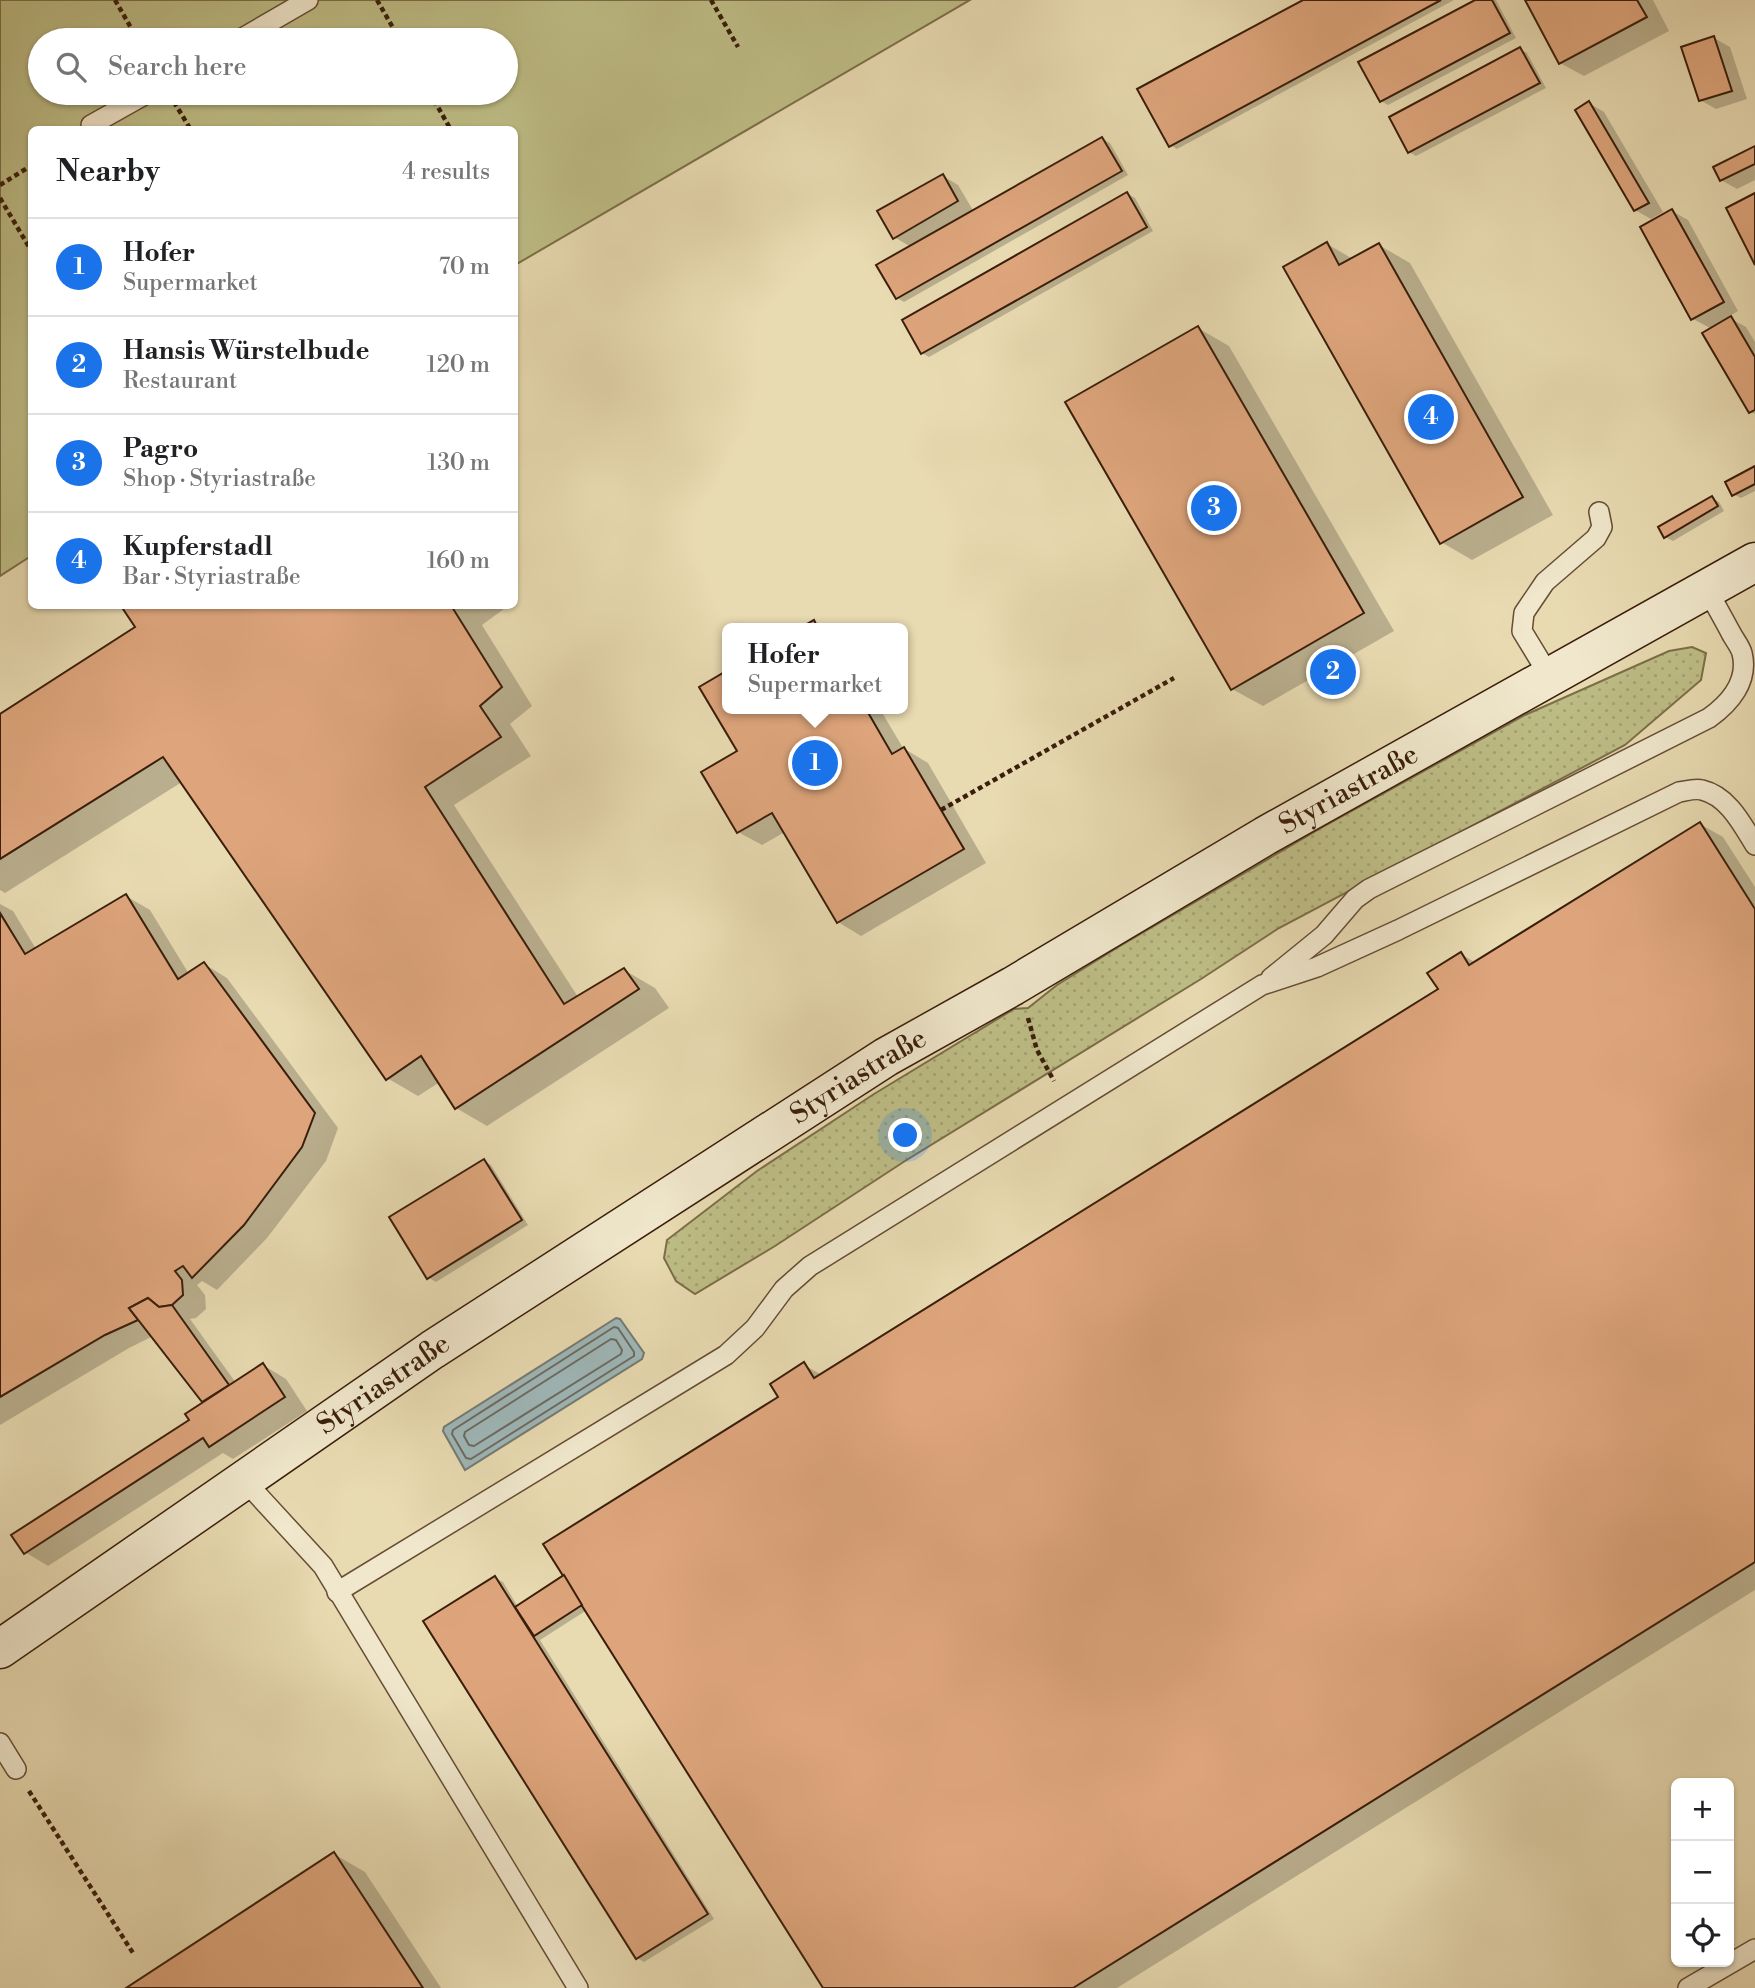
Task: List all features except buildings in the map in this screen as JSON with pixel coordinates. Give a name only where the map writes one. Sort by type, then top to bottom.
[{"type":"street","name":"Styriastraße","points":[[0,1648],[442,1344],[887,1057],[1013,986],[1265,836],[1755,562]]},
{"type":"lane","points":[[260,28],[308,0]]},
{"type":"lane","points":[[92,125],[127,105]]},
{"type":"lane","points":[[1550,677],[1522,631],[1524,613],[1545,582],[1596,538],[1602,527],[1599,512]]},
{"type":"lane","points":[[337,1592],[726,1355],[755,1328],[785,1289],[810,1266],[1262,985],[1324,935],[1355,899],[1368,889],[1709,718],[1723,708],[1740,684],[1742,653],[1707,589]]},
{"type":"lane","points":[[1262,985],[1317,967],[1398,930],[1679,792],[1700,789],[1718,797],[1737,816],[1755,845]]},
{"type":"lane","points":[[244,1480],[323,1566],[578,1988]]},
{"type":"lane","points":[[0,1743],[16,1769]]},
{"type":"lane","points":[[1688,1988],[1755,1949]]},
{"type":"path","points":[[115,0],[131,28]]},
{"type":"path","points":[[377,0],[393,28]]},
{"type":"path","points":[[711,0],[738,47]]},
{"type":"path","points":[[175,105],[189,126]]},
{"type":"path","points":[[437,105],[449,126]]},
{"type":"path","points":[[0,185],[28,167]]},
{"type":"path","points":[[0,198],[28,245]]},
{"type":"path","points":[[941,810],[1174,678]]},
{"type":"path","points":[[1025,1007],[1037,1050],[1048,1073]]},
{"type":"path","points":[[16,1769],[133,1953]]},
{"type":"shaded area","points":[[0,0],[970,0],[518,263],[518,126],[28,126],[28,558],[0,576]]},
{"type":"shaded area","points":[[1692,647],[1706,653],[1701,680],[1625,745],[1279,928],[695,1294],[676,1281],[664,1258],[667,1240],[757,1171],[874,1094],[1014,1009],[1028,1008],[1057,985],[1120,946],[1321,828],[1525,715],[1669,651]]},
{"type":"water","points":[[616,1318],[620,1319],[644,1353],[642,1359],[465,1470],[443,1431],[444,1427]]},
{"type":"place","name":"Kupferstadl","points":[[1431,417]]},
{"type":"place","name":"Pagro","points":[[1214,508]]},
{"type":"place","name":"Hansis Würstelbude","points":[[1333,672]]},
{"type":"place","name":"Hofer","points":[[815,763]]}]
